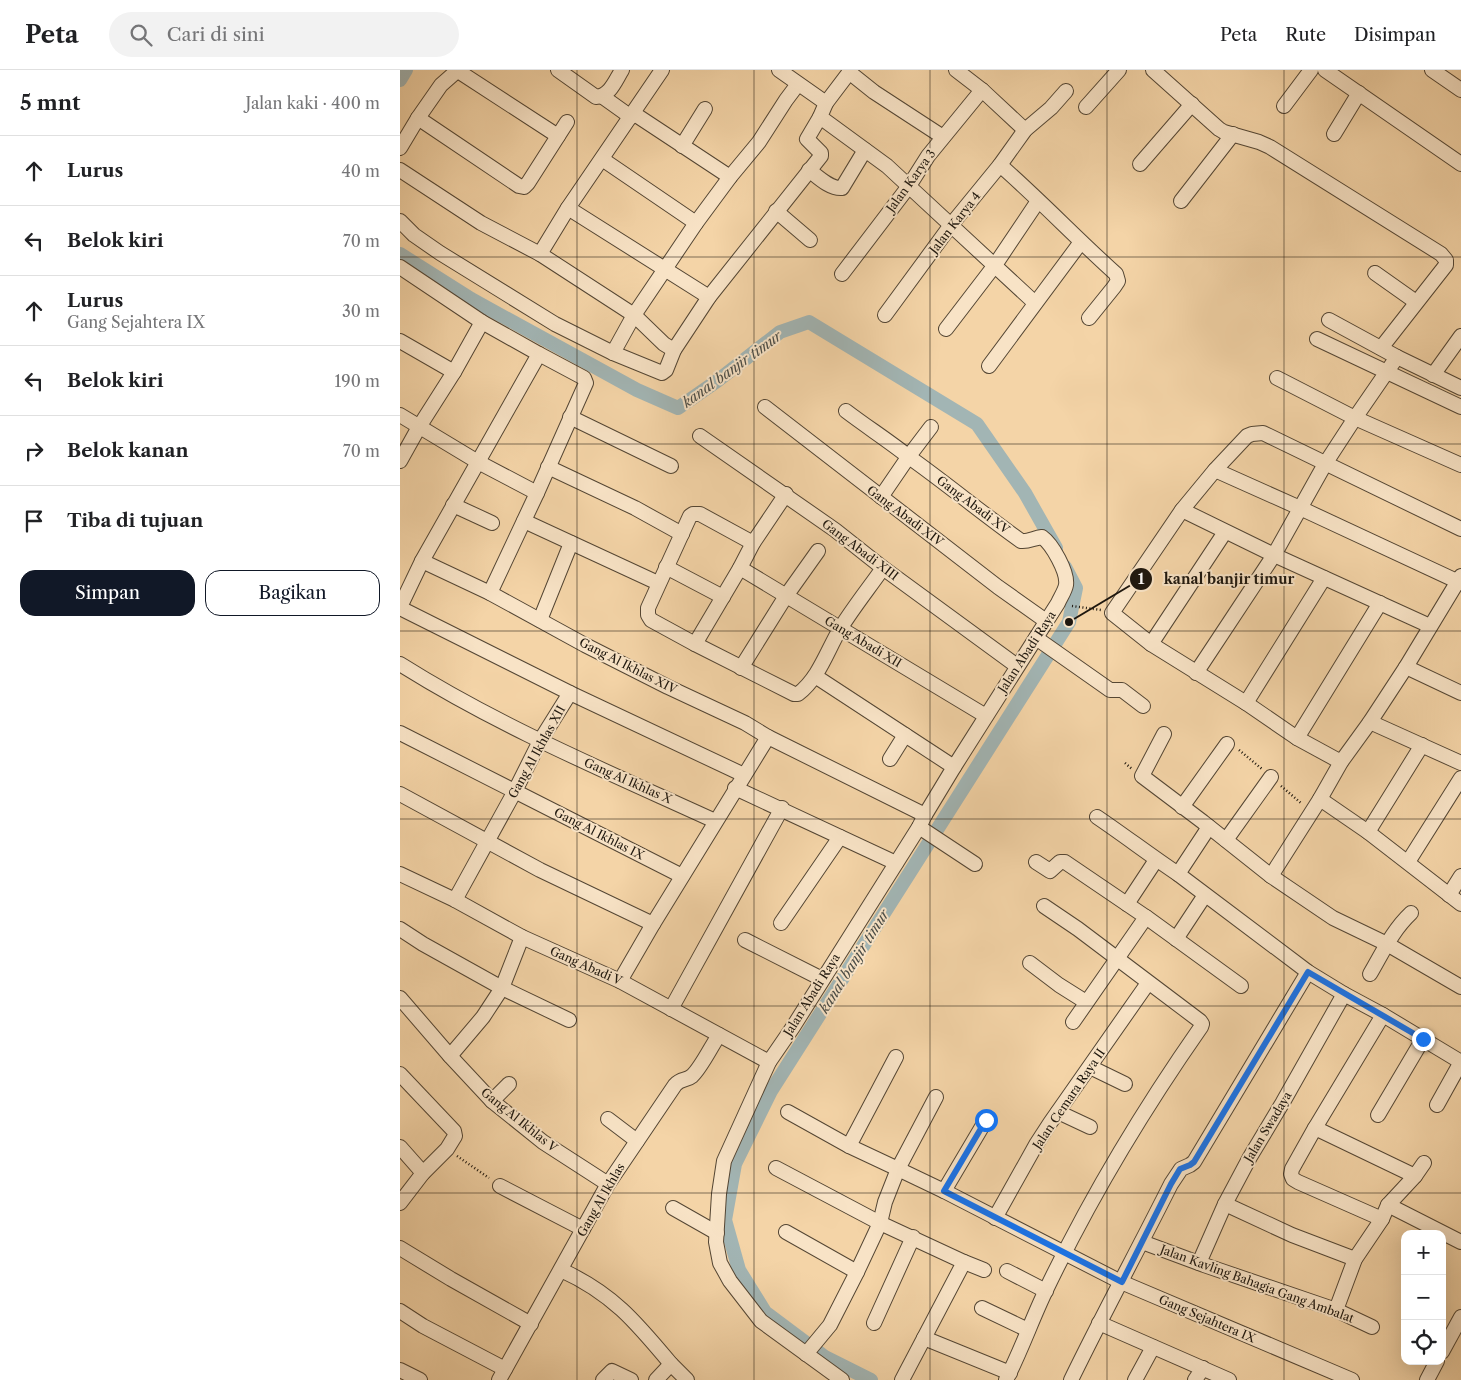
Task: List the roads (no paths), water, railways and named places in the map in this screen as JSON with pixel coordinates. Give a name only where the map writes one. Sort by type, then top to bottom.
[{"type":"street","points":[[400,148],[441,85],[458,70],[558,136]]},
{"type":"street","points":[[558,70],[596,97],[603,97],[608,94],[622,70]]},
{"type":"street","points":[[540,254],[568,208],[662,70]]},
{"type":"street","points":[[779,70],[826,103]]},
{"type":"street","points":[[956,70],[982,90],[1025,130]]},
{"type":"street","points":[[1086,107],[1119,70]]},
{"type":"street","points":[[1153,70],[1224,132],[1259,142],[1278,151],[1441,254],[1446,260],[1446,265],[1381,348]]},
{"type":"street","points":[[1284,106],[1310,70]]},
{"type":"street","points":[[1326,70],[1461,164]]},
{"type":"street","points":[[1432,70],[1461,90]]},
{"type":"street","points":[[400,221],[414,235],[536,314],[613,353],[662,373],[666,370],[674,350],[709,296],[821,154],[807,139],[826,103],[850,71],[874,92],[943,137]]},
{"type":"street","points":[[613,353],[634,315],[696,223],[759,142],[798,84]]},
{"type":"street","name":"Jalan Karya 3","points":[[842,274],[909,186],[943,137],[982,90]]},
{"type":"street","name":"Jalan Karya 4","points":[[885,315],[1025,130],[1066,91]]},
{"type":"street","points":[[1334,134],[1359,93]]},
{"type":"street","points":[[603,97],[730,177]]},
{"type":"street","points":[[1140,164],[1192,104]]},
{"type":"street","points":[[682,146],[704,109]]},
{"type":"street","points":[[820,117],[887,166],[1035,303]]},
{"type":"street","points":[[418,118],[524,187],[567,122]]},
{"type":"street","points":[[1182,201],[1233,134]]},
{"type":"street","points":[[809,170],[831,186],[837,189],[842,188],[865,150]]},
{"type":"street","points":[[602,159],[696,223]]},
{"type":"street","points":[[1000,165],[1116,274],[1118,281],[1089,318]]},
{"type":"street","points":[[400,170],[481,223],[540,254],[634,315],[664,344],[674,350]]},
{"type":"street","points":[[946,329],[995,265],[1038,201]]},
{"type":"street","points":[[568,208],[664,270],[709,296]]},
{"type":"street","points":[[776,211],[810,240]]},
{"type":"street","points":[[989,366],[1081,242]]},
{"type":"street","points":[[400,268],[482,322],[576,373],[586,381],[537,493],[490,592]]},
{"type":"street","points":[[1375,273],[1416,302]]},
{"type":"street","points":[[1329,320],[1397,357],[1461,388]]},
{"type":"street","points":[[400,461],[482,322]]},
{"type":"street","points":[[1433,375],[1461,336]]},
{"type":"street","points":[[1317,339],[1461,407]]},
{"type":"street","points":[[400,341],[454,372]]},
{"type":"street","points":[[539,354],[422,561],[400,608],[570,694]]},
{"type":"street","points":[[1196,673],[1274,555],[1326,464],[1355,418],[1397,357]]},
{"type":"street","points":[[1277,378],[1355,418],[1461,465]]},
{"type":"street","name":"Gang Abadi XIV","points":[[765,407],[1046,622]]},
{"type":"street","name":"Gang Abadi XV","points":[[846,411],[1021,541],[1026,542],[1042,537],[1048,541],[1064,570],[1066,585],[1061,604]]},
{"type":"street","points":[[400,415],[478,462],[537,493]]},
{"type":"street","points":[[570,417],[671,466]]},
{"type":"street","points":[[882,497],[931,427]]},
{"type":"street","points":[[1341,762],[1297,738],[1246,703],[1196,673],[1152,644],[1112,613],[1182,510],[1215,470],[1247,436],[1257,433],[1263,433],[1461,529]]},
{"type":"street","name":"Gang Abadi XIII","points":[[700,436],[786,494],[883,568],[1018,666]]},
{"type":"street","points":[[548,467],[635,508],[682,534]]},
{"type":"street","points":[[1215,470],[1460,580],[1406,667],[1341,762],[1271,876]]},
{"type":"street","points":[[695,644],[740,568],[753,542],[786,494]]},
{"type":"street","points":[[453,505],[492,523]]},
{"type":"street","points":[[1182,510],[1274,555],[1430,626]]},
{"type":"street","points":[[753,542],[697,513],[690,516],[658,583],[648,608],[648,615],[651,620],[695,644],[794,694],[802,691],[815,676],[840,628],[883,568]]},
{"type":"street","points":[[524,521],[658,583]]},
{"type":"street","points":[[1152,644],[1225,532]]},
{"type":"street","points":[[540,620],[572,543]]},
{"type":"street","points":[[741,668],[786,596],[818,551]]},
{"type":"street","name":"Gang Al Ikhlas XIV","points":[[422,561],[490,592],[668,688],[745,723],[928,829],[975,864]]},
{"type":"street","points":[[666,567],[723,597]]},
{"type":"street","name":"Gang Abadi XII","points":[[740,568],[986,716]]},
{"type":"street","points":[[1246,703],[1324,578]]},
{"type":"street","points":[[1297,738],[1380,603]]},
{"type":"street","name":"Jalan Abadi Raya","points":[[842,1380],[808,1352],[761,1321],[730,1281],[720,1264],[716,1242],[719,1194],[724,1161],[769,1062],[896,863],[928,829],[954,767],[1018,666],[1040,641],[1046,622],[1061,604]]},
{"type":"street","points":[[1040,641],[1110,690],[1122,690],[1143,706]]},
{"type":"street","name":"Gang Al Ikhlas X","points":[[400,664],[451,695],[540,741],[715,821]]},
{"type":"street","points":[[1406,667],[1461,693]]},
{"type":"street","points":[[815,676],[954,767]]},
{"type":"street","name":"Gang Al Ikhlas XII","points":[[455,900],[515,791],[540,741],[570,694],[744,775]]},
{"type":"street","points":[[1370,722],[1461,763]]},
{"type":"street","name":"Gang Al Ikhlas IX","points":[[400,733],[682,876]]},
{"type":"street","points":[[1164,734],[1142,776],[1271,876],[1333,918],[1387,944],[1461,987]]},
{"type":"street","points":[[890,759],[905,736]]},
{"type":"street","points":[[620,981],[735,788],[768,737]]},
{"type":"street","points":[[1182,807],[1227,744]]},
{"type":"street","points":[[1368,832],[1422,745]]},
{"type":"street","points":[[1226,840],[1271,777]]},
{"type":"street","points":[[1408,862],[1461,778]]},
{"type":"street","points":[[735,788],[782,808],[896,863]]},
{"type":"street","points":[[400,794],[540,870],[653,924]]},
{"type":"street","points":[[1320,799],[1368,832],[1461,904]]},
{"type":"street","points":[[671,1009],[782,808]]},
{"type":"street","points":[[1097,818],[1133,841],[1308,972],[1461,1062],[1437,1105]]},
{"type":"street","points":[[1178,874],[1209,827]]},
{"type":"street","points":[[781,923],[840,837]]},
{"type":"street","points":[[1127,904],[1156,860]]},
{"type":"street","points":[[1036,862],[1050,871],[1060,862],[1065,862],[1146,917],[1241,986]]},
{"type":"street","name":"Gang Abadi V","points":[[400,874],[455,900],[522,938],[620,981],[769,1062]]},
{"type":"street","points":[[1449,895],[1461,876]]},
{"type":"street","points":[[1176,939],[1205,895]]},
{"type":"street","points":[[924,1338],[1008,1376],[1046,1291],[1096,1193],[1165,1080],[1202,1024],[1078,929],[1044,906]]},
{"type":"street","points":[[1370,974],[1399,925],[1410,913]]},
{"type":"street","points":[[1073,1022],[1146,917]]},
{"type":"street","points":[[400,929],[502,988],[569,1020]]},
{"type":"street","points":[[450,1056],[482,1017],[502,988],[522,938]]},
{"type":"street","points":[[745,940],[822,979]]},
{"type":"street","points":[[1030,963],[1058,985],[1086,1002]]},
{"type":"street","points":[[1071,1380],[1171,1184],[1180,1169],[1194,1162],[1308,972]]},
{"type":"street","name":"Jalan Cemara Raya II","points":[[995,1218],[1037,1143],[1148,983]]},
{"type":"street","name":"Jalan Swadaya","points":[[1199,1263],[1225,1204],[1250,1156],[1344,994]]},
{"type":"street","name":"Gang Al Ikhlas V","points":[[400,998],[492,1101],[543,1142],[608,1184]]},
{"type":"street","points":[[1382,1219],[1298,1182],[1293,1179],[1291,1174],[1315,1128],[1383,1015]]},
{"type":"street","name":"Gang Al Ikhlas","points":[[502,1374],[608,1184],[678,1082],[691,1076],[697,1070],[719,1035]]},
{"type":"street","points":[[1378,1115],[1423,1039]]},
{"type":"street","points":[[849,1146],[896,1057]]},
{"type":"street","points":[[1090,1066],[1125,1084]]},
{"type":"street","points":[[400,1074],[454,1132],[455,1136],[447,1149],[423,1173],[400,1203]]},
{"type":"street","points":[[492,1101],[509,1084]]},
{"type":"street","points":[[808,1352],[830,1325],[857,1272],[880,1223],[885,1202],[898,1169],[936,1097]]},
{"type":"street","name":"Gang Sejahtera IX","points":[[788,1112],[849,1146],[944,1191],[1122,1282],[1324,1374],[1352,1380]]},
{"type":"street","points":[[1058,1112],[1090,1127]]},
{"type":"street","points":[[608,1119],[637,1141]]},
{"type":"street","points":[[944,1191],[986,1120]]},
{"type":"street","points":[[1315,1128],[1415,1176]]},
{"type":"street","points":[[400,1146],[423,1173]]},
{"type":"street","points":[[1336,1310],[1355,1259],[1382,1219],[1388,1205],[1415,1176],[1424,1163]]},
{"type":"street","points":[[776,1168],[880,1223],[984,1270]]},
{"type":"street","points":[[500,1186],[583,1229]]},
{"type":"street","points":[[1225,1204],[1292,1234],[1355,1259]]},
{"type":"street","points":[[1388,1205],[1461,1242]]},
{"type":"street","points":[[673,1208],[717,1233]]},
{"type":"street","points":[[786,1232],[857,1272]]},
{"type":"street","points":[[874,1323],[913,1237]]},
{"type":"street","name":"Jalan Kavling Bahagia Gang Ambalat","points":[[1142,1242],[1336,1310],[1372,1327]]},
{"type":"street","points":[[400,1248],[451,1280],[531,1324]]},
{"type":"street","points":[[902,1380],[964,1262]]},
{"type":"street","points":[[561,1270],[593,1287],[616,1304],[687,1380]]},
{"type":"street","points":[[1007,1271],[1046,1291]]},
{"type":"street","points":[[982,1308],[1028,1330]]},
{"type":"street","points":[[400,1311],[502,1374]]},
{"type":"street","points":[[1446,1345],[1461,1317]]},
{"type":"street","points":[[1099,1324],[1153,1347],[1199,1374],[1229,1380]]},
{"type":"street","points":[[1134,1380],[1153,1347]]},
{"type":"street","points":[[656,1380],[671,1364]]},
{"type":"street","points":[[1427,1380],[1435,1365]]},
{"type":"street","points":[[400,1370],[420,1380]]},
{"type":"street","points":[[604,1380],[612,1371],[631,1380]]},
{"type":"waterway","name":"kanal banjir timur","points":[[400,80],[406,70]]},
{"type":"waterway","name":"kanal banjir timur","points":[[400,254],[471,299],[637,390],[678,408],[717,381],[780,332],[809,322],[977,424],[1025,493],[1056,548]]},
{"type":"waterway","name":"kanal banjir timur","points":[[871,1380],[825,1357],[765,1312],[739,1270],[725,1220],[735,1164],[771,1091],[1069,622],[1076,588],[1065,567]]},
{"type":"place","name":"kanal banjir timur","points":[[1069,622]]}]
